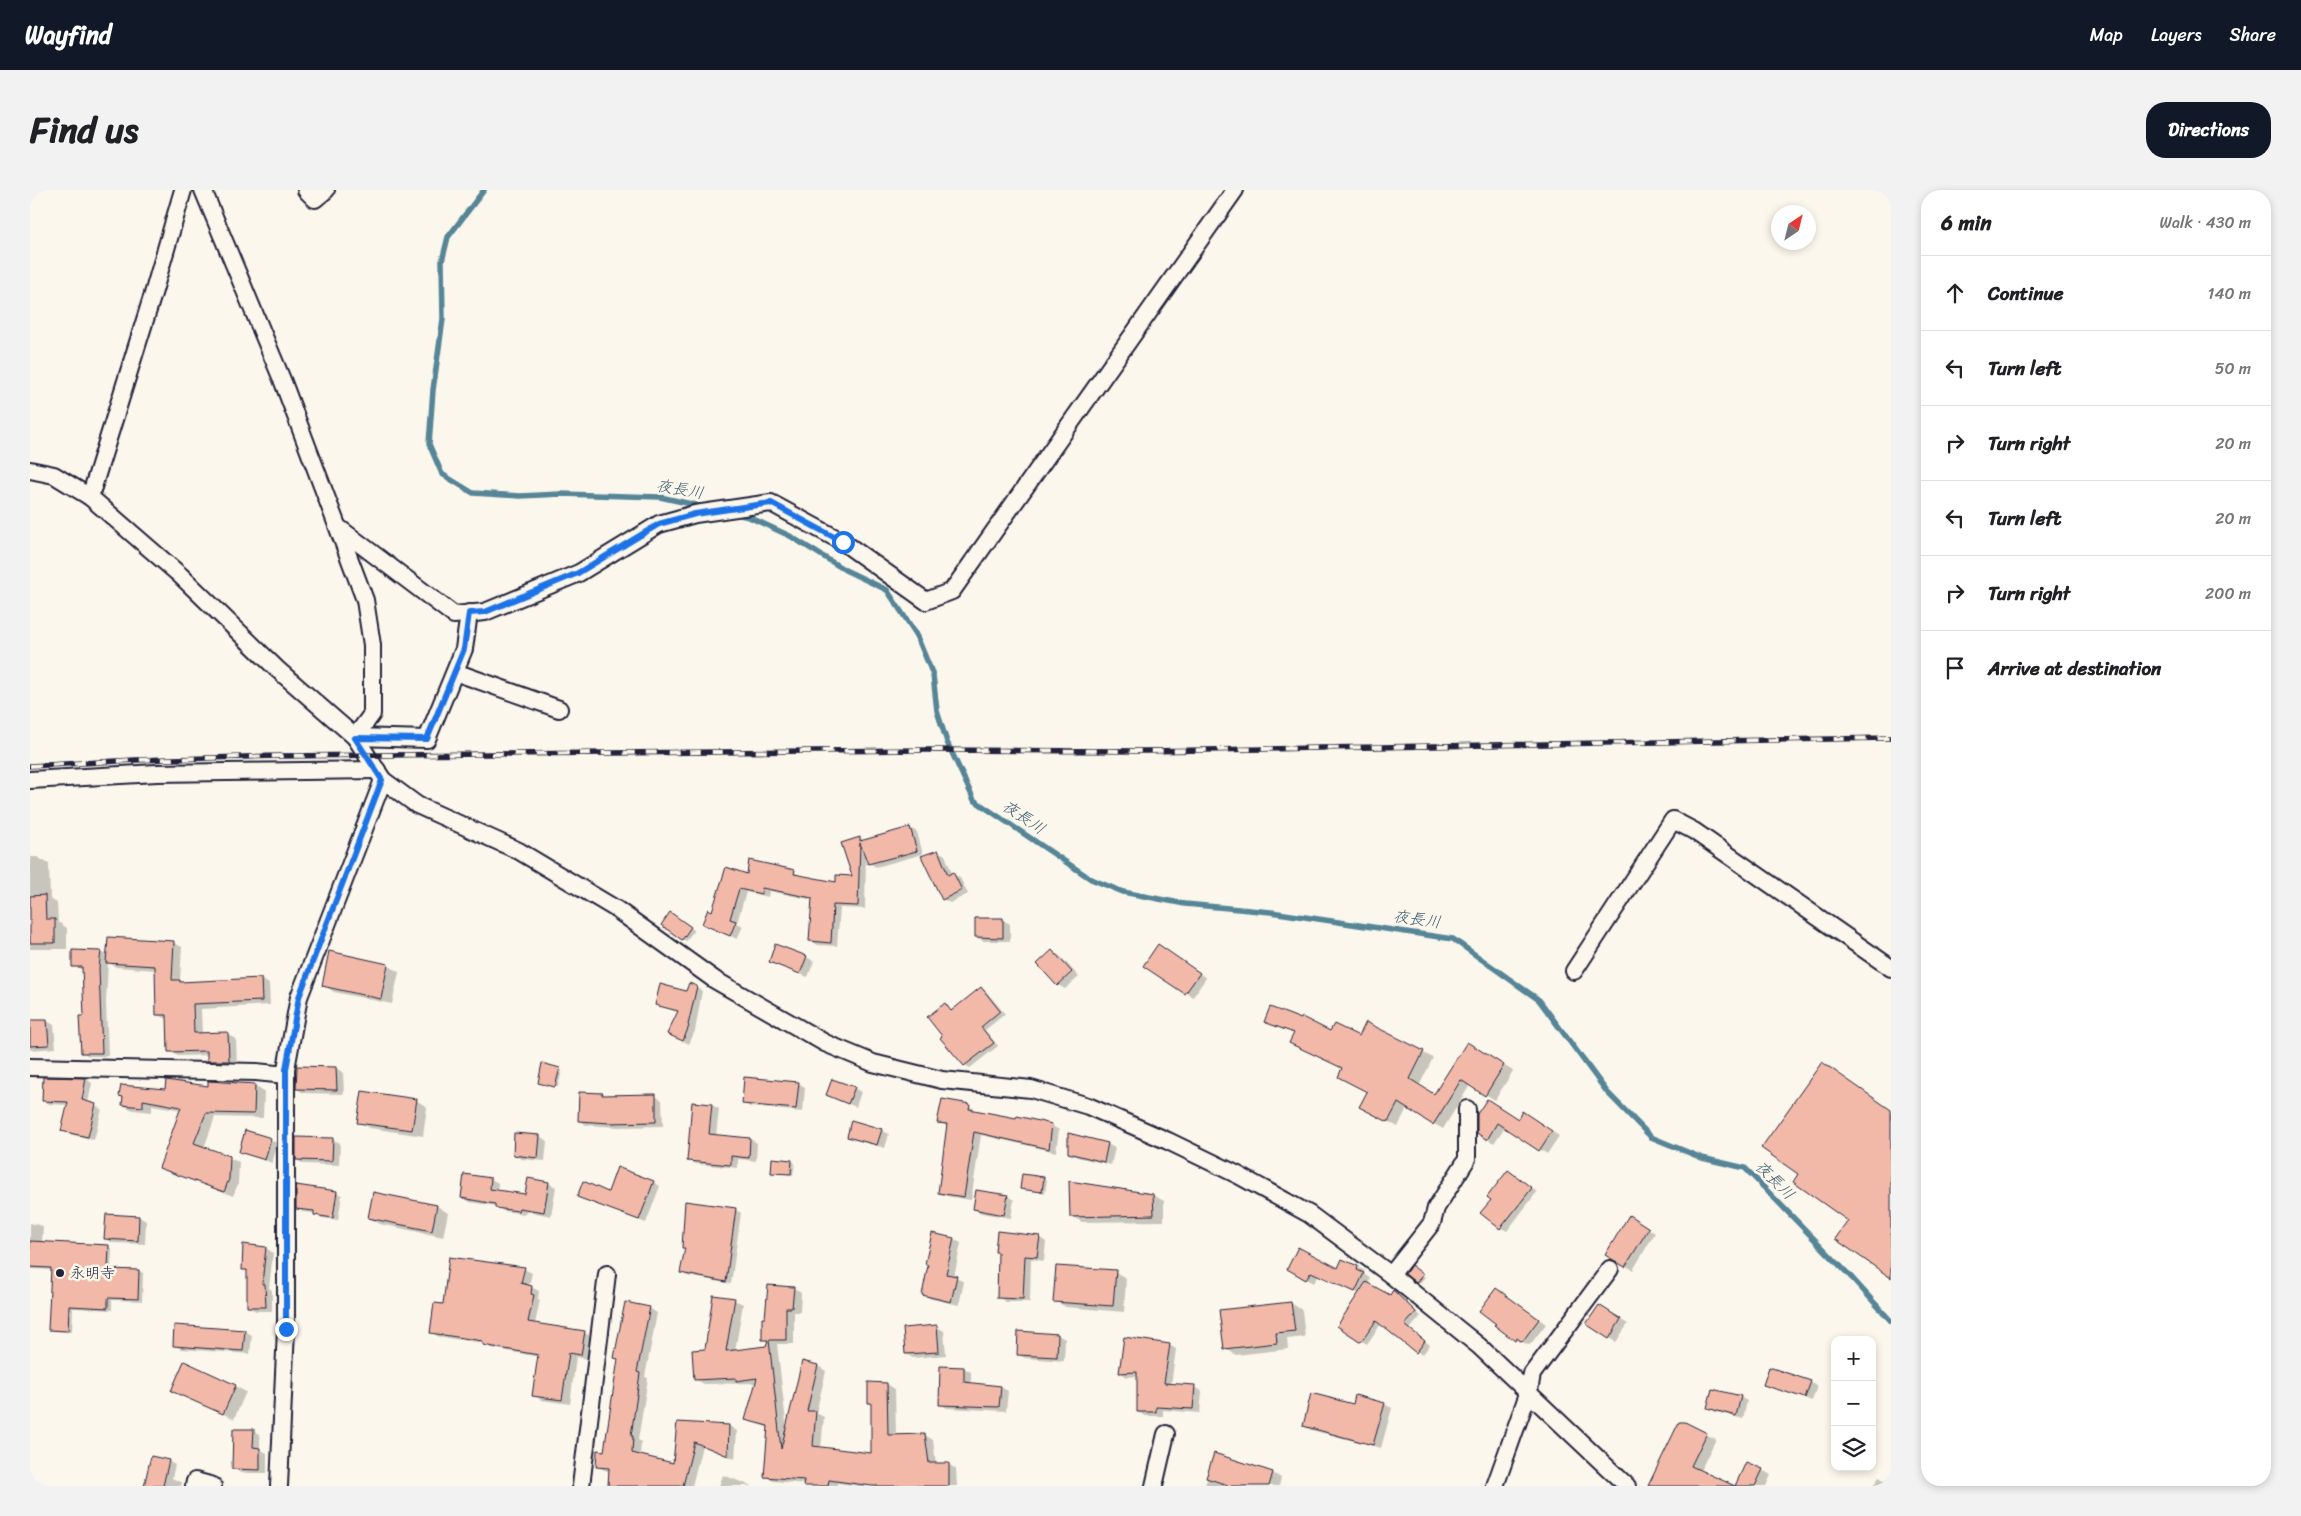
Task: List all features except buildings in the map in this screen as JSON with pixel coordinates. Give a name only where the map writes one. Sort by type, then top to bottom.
[{"type":"street","points":[[90,497],[151,302],[183,190]]},
{"type":"street","points":[[203,190],[283,382],[365,600],[372,645],[372,714],[355,738]]},
{"type":"street","points":[[306,190],[315,199],[326,190]]},
{"type":"street","points":[[339,528],[454,615],[485,612],[578,573],[659,524],[708,512],[743,509],[771,503],[843,542],[926,601],[952,591],[1235,190]]},
{"type":"street","points":[[30,470],[54,476],[90,497],[180,575],[277,669],[355,738],[380,775],[417,805],[519,851],[560,875],[616,909],[715,980],[825,1044],[873,1063],[942,1080],[1031,1089],[1088,1106],[1177,1145],[1238,1175],[1309,1214],[1392,1274],[1480,1346],[1627,1486]]},
{"type":"street","points":[[355,738],[427,739],[464,649],[469,613]]},
{"type":"street","points":[[455,672],[559,709]]},
{"type":"street","points":[[30,780],[157,773],[380,775]]},
{"type":"street","points":[[279,1486],[286,1329],[286,1075],[299,997],[380,775]]},
{"type":"street","points":[[1574,971],[1673,820],[1694,831],[1891,968]]},
{"type":"street","points":[[30,1067],[256,1072],[286,1075]]},
{"type":"street","points":[[1392,1274],[1432,1223],[1436,1208],[1467,1159],[1467,1109]]},
{"type":"street","points":[[1494,1486],[1529,1391],[1532,1374],[1610,1269]]},
{"type":"street","points":[[581,1486],[607,1274]]},
{"type":"street","points":[[1154,1486],[1166,1434]]},
{"type":"street","points":[[194,1486],[195,1482],[213,1486]]},
{"type":"waterway","name":"夜長川","points":[[484,190],[448,237],[442,261],[443,319],[433,390],[429,444],[442,474],[473,493],[520,496],[561,494],[660,497],[705,507]]},
{"type":"waterway","name":"夜長川","points":[[736,514],[749,517],[790,536],[845,570],[887,590],[916,634],[933,675],[937,711],[947,742],[974,800],[1091,879],[1123,892],[1185,904],[1271,912],[1453,939],[1539,1000],[1607,1092],[1651,1137],[1702,1158],[1745,1168],[1891,1321]]},
{"type":"railway","points":[[30,766],[135,760],[279,756],[926,750],[1146,751],[1891,738]]},
{"type":"place","name":"永明寺","points":[[60,1273]]},
{"type":"route","points":[[286,1329],[286,1069],[299,997],[350,868],[382,780],[369,757],[355,738],[427,739],[464,649],[469,613],[485,612],[578,573],[659,524],[695,514],[743,509],[771,503],[843,542]]}]
